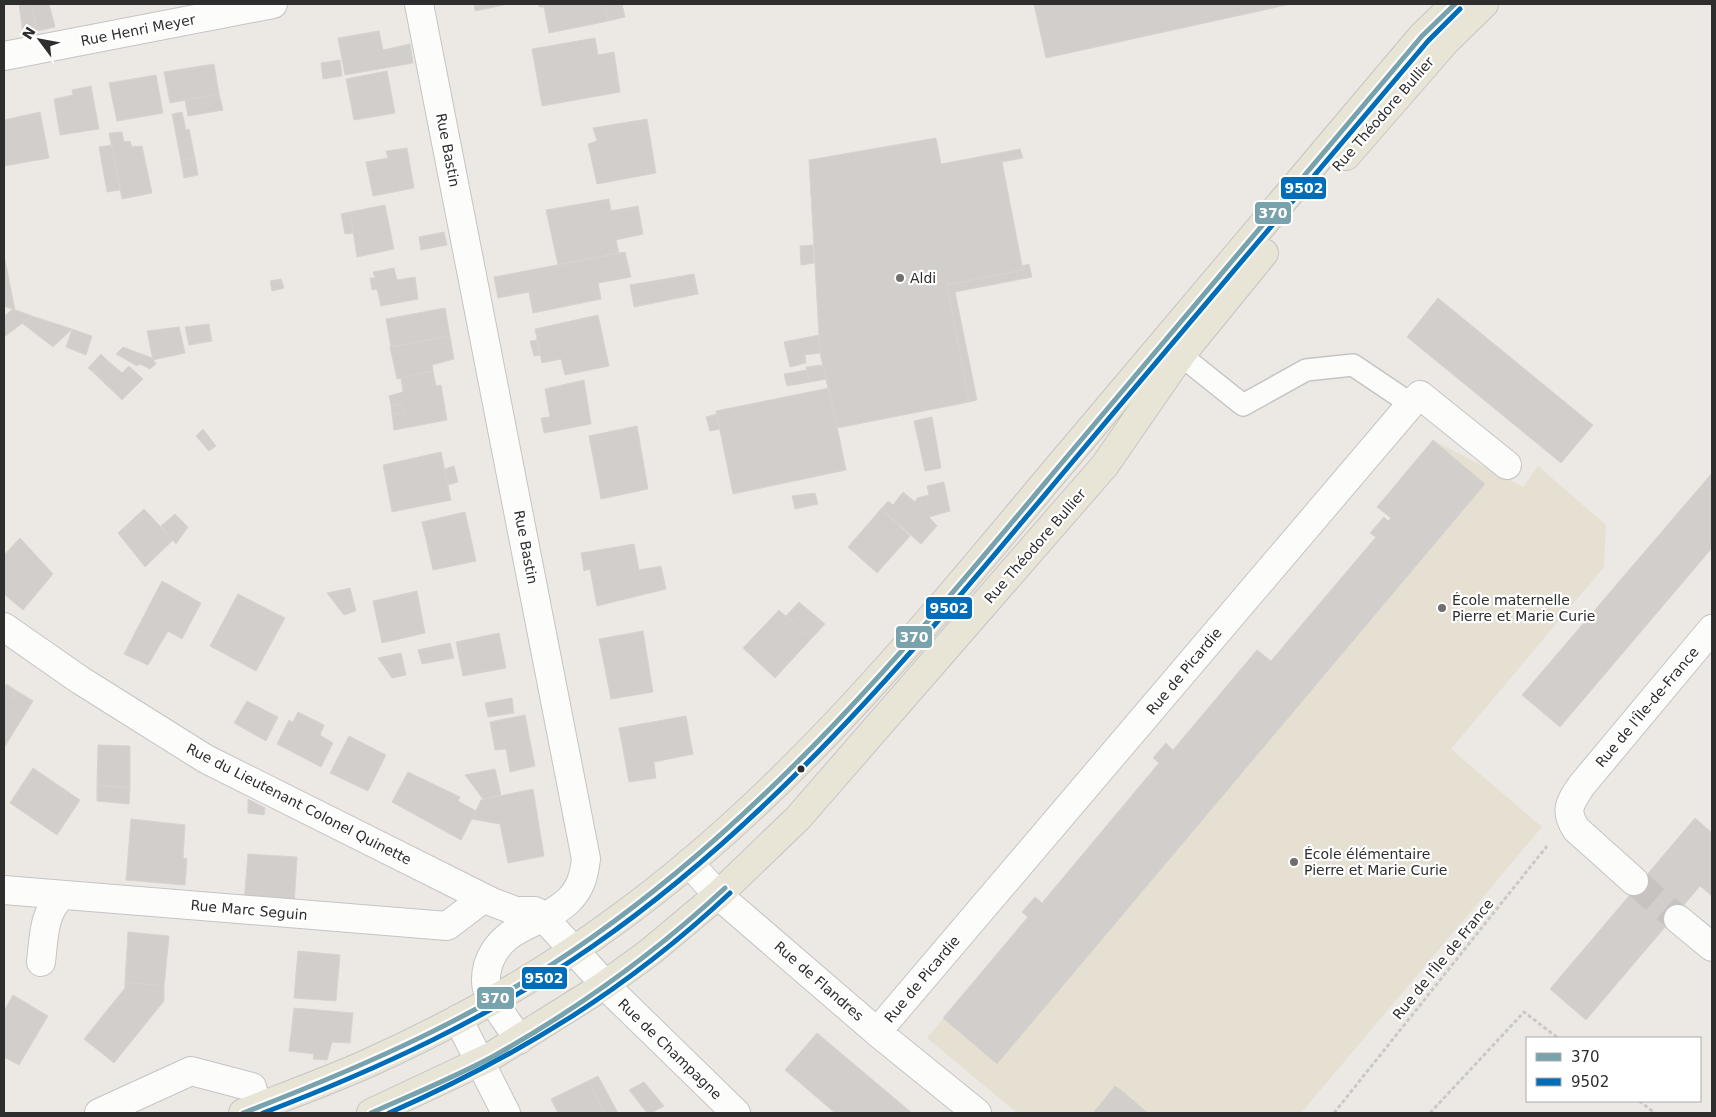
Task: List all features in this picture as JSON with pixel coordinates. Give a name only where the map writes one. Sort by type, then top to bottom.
[{"type":"main road","name":"Rue Théodore Bullier","points":[[371,1113],[479,1062],[519,1040],[605,984],[650,952],[718,895],[798,818],[1049,532],[1116,450],[1172,348],[1422,36],[1454,4]]},
{"type":"main road","name":"Rue Théodore Bullier","points":[[254,1111],[365,1064],[458,1019],[494,999],[618,919],[689,863],[768,792],[882,674],[1446,41],[1484,4]]},
{"type":"street","name":"Rue Henri Meyer","points":[[4,56],[272,4]]},
{"type":"street","name":"Rue Bastin","points":[[419,4],[585,843],[586,859],[579,888],[568,902],[518,929],[502,941],[491,958],[486,980],[488,990],[519,1040]]},
{"type":"street","points":[[1411,404],[1420,396],[1506,465]]},
{"type":"street","name":"Rue de Picardie","points":[[877,1032],[1411,404]]},
{"type":"street","name":"Rue du Lieutenant Colonel Quinette","points":[[4,627],[80,680],[206,759],[484,898],[516,911],[534,912],[542,916]]},
{"type":"street","name":"Rue de l'Île-de-France","points":[[1569,819],[1569,803],[1581,786],[1712,629]]},
{"type":"street","points":[[1569,819],[1576,829],[1634,881]]},
{"type":"street","name":"Rue de Flandres","points":[[689,863],[718,895],[877,1032],[977,1113]]},
{"type":"street","name":"Rue Marc Seguin","points":[[4,890],[447,926],[484,898]]},
{"type":"street","points":[[41,962],[46,917],[62,894]]},
{"type":"street","points":[[542,916],[573,949]]},
{"type":"street","points":[[1678,919],[1712,947]]},
{"type":"street","name":"Rue de Champagne","points":[[573,949],[605,984],[736,1113]]},
{"type":"street","points":[[479,1062],[494,999]]},
{"type":"street","points":[[458,1019],[506,1113]]},
{"type":"street","points":[[99,1113],[191,1071],[252,1088],[254,1111]]},
{"type":"lane","points":[[1172,348],[1243,405],[1306,370],[1353,365],[1411,404]]},
{"type":"path","name":"Rue de l'Île de France","points":[[1334,1113],[1569,819]]},
{"type":"path","points":[[1430,1113],[1524,1012],[1557,1037]]},
{"type":"path","points":[[1639,1102],[1655,1113]]},
{"type":"shaded area","name":"École élémentaire Pierre et Marie Curie","points":[[1433,440],[1523,487],[1538,466],[1606,525],[1604,567],[1451,749],[1542,827],[1301,1113],[1017,1113],[927,1038],[1028,917],[1022,912],[1035,897],[1042,903],[1159,763],[1153,758],[1166,743],[1173,750],[1257,650],[1271,661],[1376,537],[1370,533],[1384,517],[1388,521],[1390,518],[1377,507]]},
{"type":"building","points":[[19,4],[31,4],[37,31],[23,33]]},
{"type":"building","points":[[31,4],[49,4],[55,27],[37,31]]},
{"type":"building","points":[[474,4],[509,4],[475,11]]},
{"type":"building","points":[[538,4],[605,4],[608,21],[549,33],[544,7],[539,7]]},
{"type":"building","points":[[605,4],[622,4],[625,17],[608,21]]},
{"type":"building","points":[[1034,4],[1291,4],[1046,58]]},
{"type":"building","points":[[379,31],[383,50],[410,44],[413,63],[345,75],[338,38]]},
{"type":"building","points":[[595,38],[598,55],[614,52],[620,92],[542,106],[532,49]]},
{"type":"building","points":[[340,60],[342,76],[323,79],[321,63]]},
{"type":"building","points":[[214,64],[219,94],[170,103],[164,72]]},
{"type":"building","points":[[387,71],[395,113],[354,120],[346,79]]},
{"type":"building","points":[[156,75],[163,113],[117,121],[109,83]]},
{"type":"building","points":[[91,86],[99,129],[60,135],[54,99],[73,95],[72,90]]},
{"type":"building","points":[[219,94],[223,110],[188,116],[185,100]]},
{"type":"building","points":[[40,112],[49,158],[4,166],[4,120]]},
{"type":"building","points":[[182,112],[186,130],[189,129],[195,158],[181,161],[172,114]]},
{"type":"building","points":[[647,119],[656,173],[597,184],[588,144],[597,141],[593,128]]},
{"type":"building","points":[[122,132],[124,142],[130,141],[132,147],[142,146],[152,193],[122,199],[109,133]]},
{"type":"building","name":"Aldi","points":[[936,138],[941,164],[1020,149],[1023,158],[1002,162],[1023,270],[947,285],[969,402],[837,428],[820,353],[809,160]]},
{"type":"building","points":[[112,145],[120,190],[107,192],[99,147]]},
{"type":"building","points":[[407,148],[414,188],[373,196],[366,162],[388,158],[386,151]]},
{"type":"building","points":[[195,158],[198,175],[184,178],[181,161]]},
{"type":"building","points":[[609,199],[611,211],[638,206],[643,234],[616,240],[619,253],[558,265],[546,210]]},
{"type":"building","points":[[385,205],[394,249],[357,257],[350,212]]},
{"type":"building","points":[[350,212],[353,233],[345,234],[341,214]]},
{"type":"building","points":[[444,232],[447,245],[421,250],[419,237]]},
{"type":"building","points":[[813,245],[814,263],[801,265],[800,246]]},
{"type":"building","points":[[625,252],[631,277],[598,283],[601,299],[533,313],[529,292],[498,298],[494,277]]},
{"type":"building","points":[[4,255],[15,310],[4,306]]},
{"type":"building","points":[[1029,264],[1032,277],[955,292],[977,400],[969,402],[947,285],[1023,270],[1022,266]]},
{"type":"building","points":[[394,268],[397,280],[415,277],[418,299],[381,306],[377,289],[372,290],[370,278],[375,278],[373,272]]},
{"type":"building","points":[[694,274],[698,294],[634,307],[630,285]]},
{"type":"building","points":[[281,279],[284,288],[272,291],[270,281]]},
{"type":"building","points":[[1438,298],[1593,425],[1561,463],[1407,337]]},
{"type":"building","points":[[445,308],[450,336],[391,347],[386,319]]},
{"type":"building","points":[[13,309],[32,316],[4,337],[4,316]]},
{"type":"building","points":[[598,315],[609,366],[565,375],[561,359],[542,363],[535,329]]},
{"type":"building","points":[[32,316],[72,329],[53,347],[22,323]]},
{"type":"building","points":[[209,324],[212,341],[189,345],[185,327]]},
{"type":"building","points":[[179,327],[185,353],[153,360],[147,331]]},
{"type":"building","points":[[72,329],[92,336],[86,355],[66,347]]},
{"type":"building","points":[[819,335],[820,353],[805,355],[806,363],[790,367],[784,342]]},
{"type":"building","points":[[450,336],[454,359],[432,365],[433,371],[397,379],[390,347]]},
{"type":"building","points":[[537,340],[540,355],[534,356],[530,341]]},
{"type":"building","points":[[123,347],[152,358],[156,364],[150,369],[140,364],[137,366],[116,354]]},
{"type":"building","points":[[101,354],[107,360],[94,373],[88,368]]},
{"type":"building","points":[[107,360],[122,373],[129,366],[143,379],[122,400],[94,373]]},
{"type":"building","points":[[823,365],[827,379],[810,382],[806,367]]},
{"type":"building","points":[[807,370],[810,382],[787,386],[784,374]]},
{"type":"building","points":[[433,371],[436,386],[441,385],[447,420],[394,430],[392,414],[404,412],[402,404],[391,405],[389,396],[403,392],[401,378]]},
{"type":"building","points":[[584,380],[591,424],[544,433],[541,418],[550,417],[545,389]]},
{"type":"building","points":[[829,388],[846,470],[733,494],[716,411]]},
{"type":"building","points":[[402,404],[404,412],[392,414],[391,405]]},
{"type":"building","points":[[717,414],[720,429],[710,431],[706,417]]},
{"type":"building","points":[[932,417],[941,468],[925,471],[914,421]]},
{"type":"building","points":[[637,426],[648,489],[601,499],[589,436]]},
{"type":"building","points":[[203,429],[216,446],[209,451],[196,436]]},
{"type":"building","points":[[1433,440],[1485,484],[997,1064],[943,1018],[1028,917],[1022,912],[1035,897],[1042,903],[1159,763],[1153,758],[1166,743],[1173,750],[1257,650],[1271,661],[1376,537],[1370,533],[1384,517],[1388,521],[1391,518],[1377,507]]},
{"type":"building","points":[[441,452],[451,500],[392,512],[383,465]]},
{"type":"building","points":[[454,466],[458,482],[448,485],[445,469]]},
{"type":"building","points":[[1712,473],[1712,548],[1560,727],[1522,695]]},
{"type":"building","points":[[944,482],[950,511],[929,517],[937,526],[921,544],[881,509],[888,501],[893,505],[903,492],[915,502],[917,498],[929,495],[927,486]]},
{"type":"building","points":[[815,493],[818,504],[795,509],[792,496]]},
{"type":"building","points":[[144,509],[173,540],[145,567],[118,533]]},
{"type":"building","points":[[881,509],[910,536],[877,573],[848,547]]},
{"type":"building","points":[[465,512],[476,561],[433,570],[422,522]]},
{"type":"building","points":[[175,514],[188,527],[176,544],[161,526]]},
{"type":"building","points":[[20,538],[53,574],[23,610],[4,594],[4,555]]},
{"type":"building","points":[[634,544],[639,570],[661,566],[666,589],[597,606],[590,569],[584,571],[581,553]]},
{"type":"building","points":[[162,581],[201,603],[182,639],[168,631],[148,665],[124,654]]},
{"type":"building","points":[[350,588],[356,611],[344,615],[327,593]]},
{"type":"building","points":[[417,591],[425,633],[382,643],[373,601]]},
{"type":"building","points":[[238,594],[285,618],[256,671],[210,646]]},
{"type":"building","points":[[799,602],[825,624],[811,639],[786,616]]},
{"type":"building","points":[[779,610],[811,639],[775,678],[743,648]]},
{"type":"building","points":[[643,631],[653,692],[611,699],[599,639]]},
{"type":"building","points":[[499,633],[506,668],[463,676],[456,642]]},
{"type":"building","points":[[450,643],[454,658],[422,664],[418,650]]},
{"type":"building","points":[[401,653],[406,675],[392,678],[378,658]]},
{"type":"building","points":[[6,684],[17,691],[12,698],[4,693]]},
{"type":"building","points":[[17,691],[33,701],[4,748],[4,693],[12,698]]},
{"type":"building","points":[[512,698],[514,713],[488,717],[485,703]]},
{"type":"building","points":[[247,701],[278,717],[266,741],[234,723]]},
{"type":"building","points":[[298,712],[324,725],[320,735],[333,743],[321,767],[277,744],[289,720],[293,722]]},
{"type":"building","points":[[525,715],[535,766],[510,772],[506,749],[495,750],[490,722]]},
{"type":"building","points":[[686,716],[693,754],[654,762],[656,778],[629,782],[619,728]]},
{"type":"building","points":[[349,736],[386,755],[368,791],[330,773]]},
{"type":"building","points":[[98,745],[130,746],[130,788],[97,785]]},
{"type":"building","points":[[33,768],[80,800],[57,835],[10,803]]},
{"type":"building","points":[[495,769],[501,795],[483,799],[465,775]]},
{"type":"building","points":[[408,772],[460,797],[458,801],[476,811],[461,840],[392,802]]},
{"type":"building","points":[[97,785],[130,788],[129,804],[97,801]]},
{"type":"building","points":[[533,789],[544,856],[508,863],[500,824],[472,819],[481,800]]},
{"type":"building","points":[[248,799],[265,808],[264,815],[248,813]]},
{"type":"building","points":[[1695,818],[1712,833],[1712,896],[1700,886],[1586,1020],[1550,989]]},
{"type":"building","points":[[131,819],[185,825],[183,858],[187,859],[185,885],[126,880]]},
{"type":"building","points":[[248,854],[297,857],[294,906],[244,902]]},
{"type":"building","points":[[128,932],[169,936],[164,986],[125,982]]},
{"type":"building","points":[[298,951],[340,955],[336,1001],[294,998]]},
{"type":"building","points":[[125,982],[164,986],[164,1001],[114,1063],[84,1039],[125,988]]},
{"type":"building","points":[[13,995],[48,1016],[19,1065],[4,1057],[4,1011]]},
{"type":"building","points":[[294,1008],[353,1013],[350,1043],[332,1042],[327,1060],[313,1059],[314,1054],[289,1051]]},
{"type":"building","points":[[817,1033],[912,1113],[835,1113],[785,1070]]},
{"type":"building","points":[[598,1076],[618,1113],[605,1113],[588,1081]]},
{"type":"building","points":[[588,1081],[605,1113],[558,1113],[551,1099]]},
{"type":"building","points":[[644,1082],[664,1106],[651,1113],[647,1113],[629,1090]]},
{"type":"building","points":[[1115,1086],[1121,1090],[1148,1113],[1093,1113]]},
{"type":"tunnel","points":[[1634,881],[1678,919]]},
{"type":"transit line","name":"370","points":[[243,1113],[379,1057],[509,991],[591,938],[658,888],[722,834],[783,777],[897,656],[1422,36],[1455,4]]},
{"type":"transit line","name":"9502","points":[[263,1113],[391,1060],[433,1040],[515,996],[554,972],[593,946],[661,895],[726,840],[788,783],[847,722],[960,596],[1428,41],[1460,9]]},
{"type":"transit line","name":"370","points":[[371,1113],[477,1065],[554,1020],[642,958],[725,888]]},
{"type":"transit line","name":"9502","points":[[389,1113],[482,1068],[569,1018],[651,960],[730,893]]},
{"type":"place","name":"Aldi","points":[[900,278]]},
{"type":"place","name":"École maternelle Pierre et Marie Curie","points":[[1442,608]]},
{"type":"place","name":"École élémentaire Pierre et Marie Curie","points":[[1294,862]]}]
